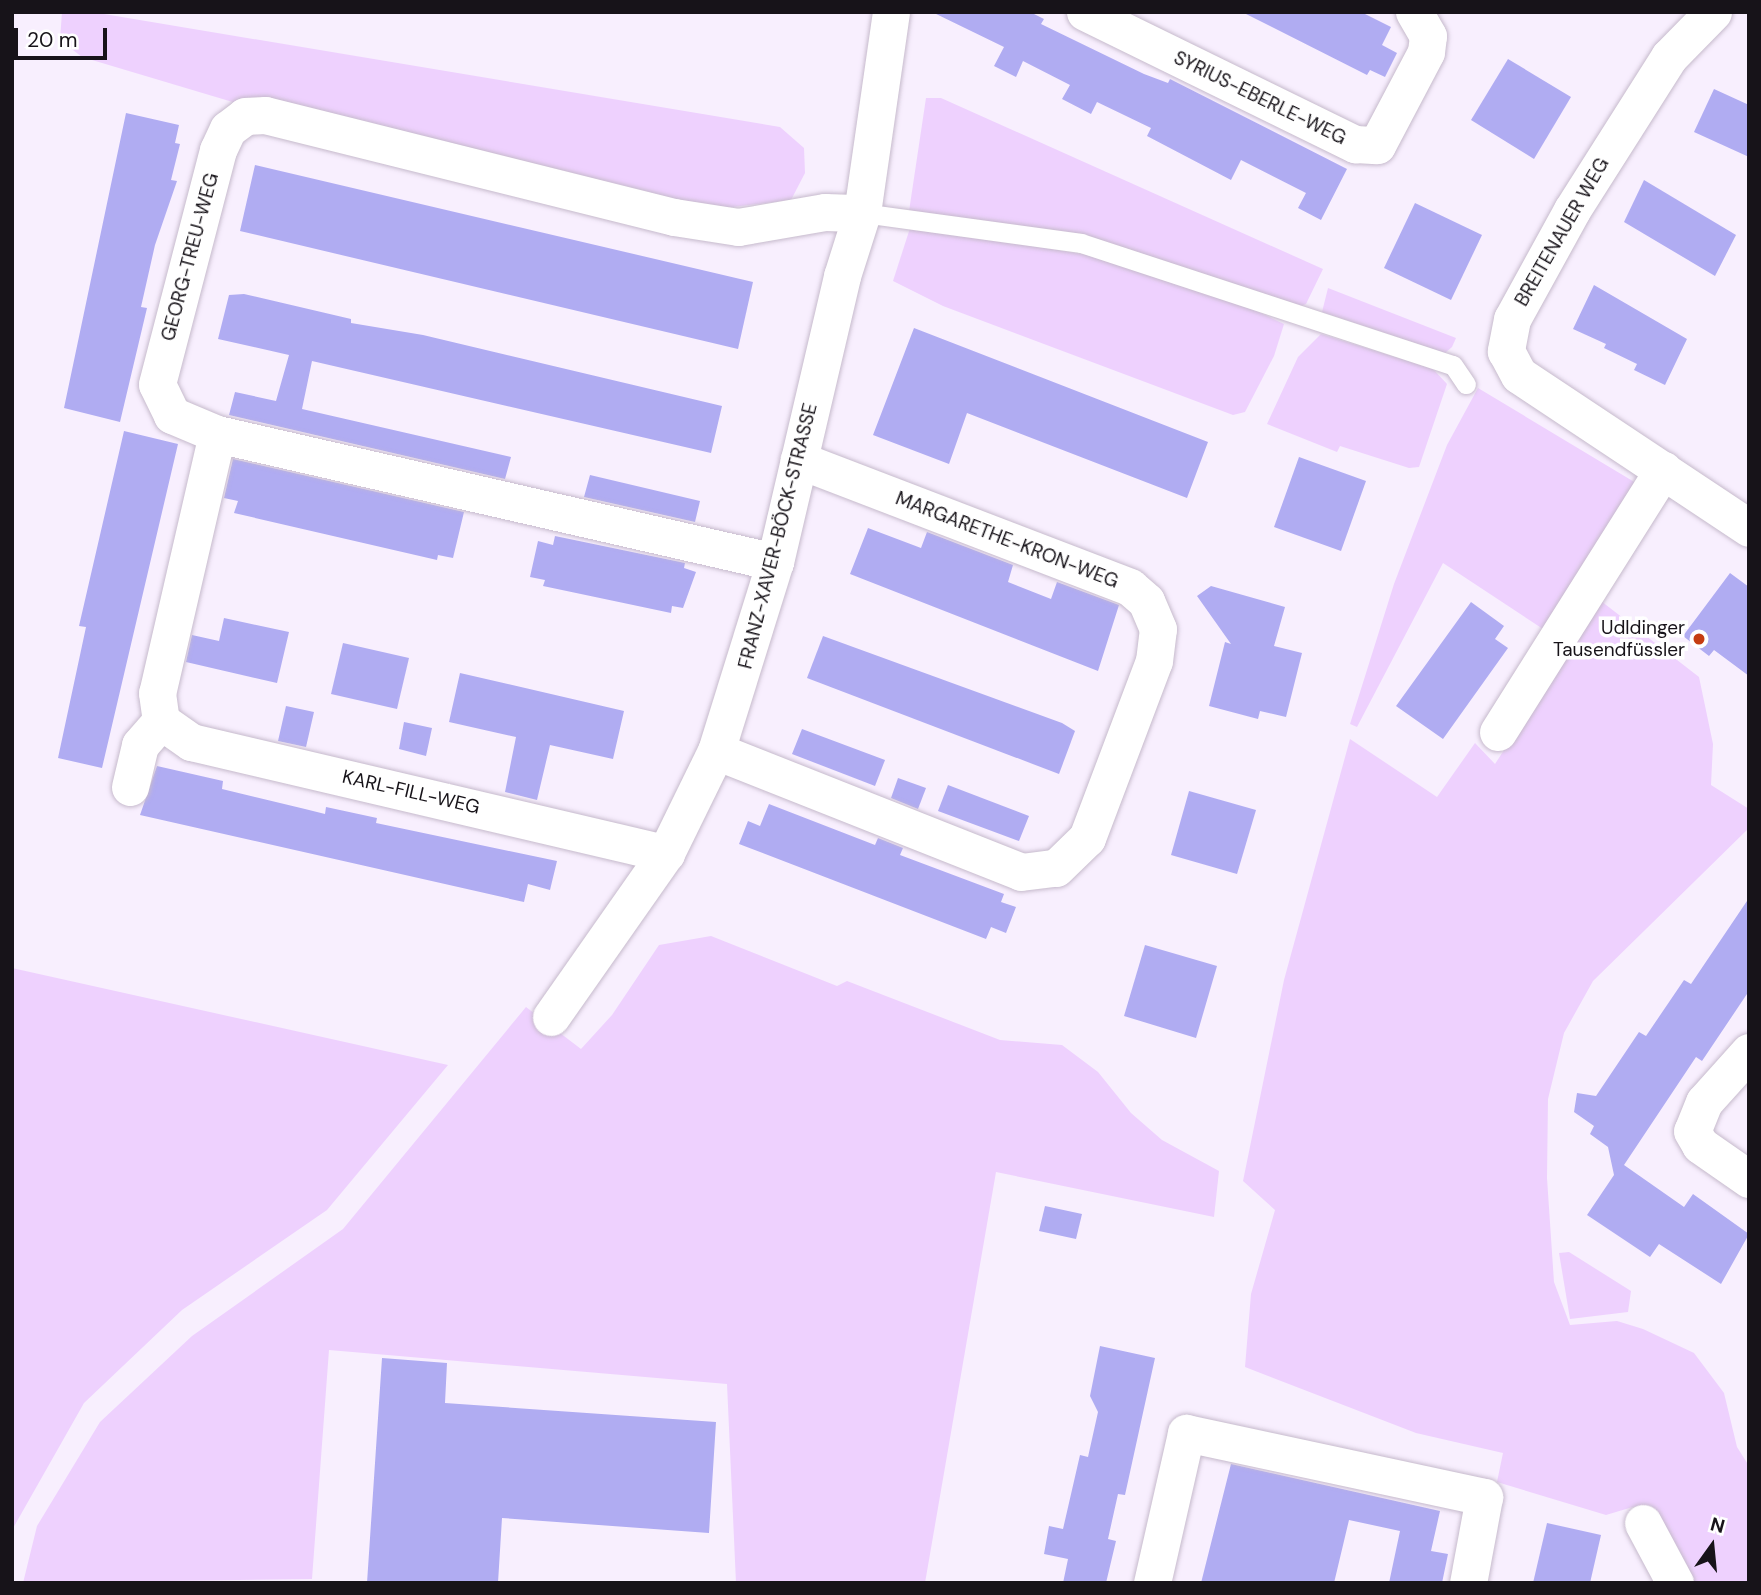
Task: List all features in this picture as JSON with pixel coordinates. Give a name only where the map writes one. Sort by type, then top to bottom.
[{"type":"street","name":"FRANZ-XAVER-BÖCK-STRASSE","points":[[551,1017],[667,853],[716,751],[775,562],[842,276],[862,213],[891,12]]},
{"type":"street","name":"SYRIUS-EBERLE-WEG","points":[[1085,12],[1355,144],[1377,145],[1426,52],[1428,36],[1415,12]]},
{"type":"street","name":"BREITENAUER WEG","points":[[1713,12],[1669,57],[1572,210],[1512,319],[1506,351],[1519,374],[1749,528]]},
{"type":"street","name":"GEORG-TREU-WEG","points":[[775,562],[217,434],[172,415],[157,384],[218,150],[228,129],[245,116],[265,115],[712,223],[738,227],[825,212],[862,213]]},
{"type":"street","points":[[130,787],[140,745],[161,721],[157,693],[217,434]]},
{"type":"street","name":"MARGARETHE-KRON-WEG","points":[[716,751],[1021,872],[1056,868],[1087,838],[1154,661],[1158,629],[1146,601],[1130,587],[799,460]]},
{"type":"street","points":[[1498,732],[1663,470]]},
{"type":"street","name":"KARL-FILL-WEG","points":[[161,721],[191,742],[667,853]]},
{"type":"street","points":[[1749,1052],[1704,1102],[1692,1131],[1700,1145],[1749,1179]]},
{"type":"street","points":[[1152,1583],[1186,1433],[1485,1497],[1468,1583]]},
{"type":"street","points":[[1643,1522],[1675,1583]]},
{"type":"lane","points":[[862,213],[1093,247],[1453,365],[1466,384]]},
{"type":"shaded area","points":[[62,12],[92,12],[780,127],[804,148],[805,173],[791,200],[707,210],[246,106],[82,57],[60,40]]},
{"type":"shaded area","points":[[926,98],[941,98],[1323,269],[1306,304],[1296,308],[1165,267],[908,218]]},
{"type":"shaded area","points":[[911,225],[1098,257],[1231,299],[1284,324],[1274,356],[1245,412],[1233,415],[943,306],[893,281]]},
{"type":"shaded area","points":[[1328,288],[1456,338],[1445,353],[1322,312]]},
{"type":"shaded area","points":[[1321,334],[1433,369],[1447,384],[1419,467],[1409,468],[1340,446],[1337,452],[1267,424],[1298,357]]},
{"type":"shaded area","points":[[1478,388],[1636,483],[1546,631],[1443,563],[1357,727],[1350,724],[1394,584],[1447,445]]},
{"type":"shaded area","points":[[1601,601],[1699,677],[1713,744],[1711,785],[1749,809],[1749,828],[1593,981],[1564,1033],[1548,1099],[1547,1178],[1554,1282],[1570,1325],[1617,1321],[1643,1329],[1694,1353],[1724,1393],[1737,1447],[1749,1466],[1749,1583],[1685,1583],[1636,1506],[1606,1515],[1497,1482],[1503,1453],[1416,1433],[1245,1367],[1251,1294],[1275,1210],[1243,1181],[1284,980],[1350,739],[1437,797],[1475,743],[1495,764]]},
{"type":"shaded area","points":[[711,936],[837,986],[847,981],[1000,1040],[1062,1045],[1098,1072],[1131,1113],[1162,1140],[1219,1171],[1214,1217],[996,1172],[925,1583],[736,1583],[727,1384],[329,1350],[312,1579],[23,1583],[37,1526],[100,1422],[192,1336],[343,1229],[526,1007],[581,1049],[612,1015],[659,945]]},
{"type":"shaded area","points":[[12,968],[448,1065],[327,1210],[182,1310],[84,1403],[12,1530]]},
{"type":"shaded area","points":[[1569,1252],[1631,1291],[1628,1312],[1570,1319],[1559,1253]]},
{"type":"building","points":[[932,12],[1030,12],[1044,19],[1041,24],[1144,74],[1168,83],[1170,79],[1347,169],[1321,220],[1298,208],[1306,193],[1241,160],[1231,180],[1147,136],[1151,128],[1097,102],[1091,114],[1062,99],[1070,85],[1023,61],[1016,77],[994,66],[1004,47]]},
{"type":"building","points":[[1242,12],[1361,12],[1391,27],[1382,45],[1397,53],[1385,77],[1370,70],[1367,75]]},
{"type":"building","points":[[1508,59],[1571,97],[1534,159],[1471,120]]},
{"type":"building","points":[[1714,89],[1749,105],[1749,157],[1694,132]]},
{"type":"building","points":[[126,113],[179,125],[175,143],[180,144],[171,180],[177,181],[155,245],[141,307],[147,308],[120,422],[64,408]]},
{"type":"building","points":[[255,165],[753,282],[738,349],[240,231]]},
{"type":"building","points":[[1644,180],[1736,235],[1715,276],[1624,222]]},
{"type":"building","points":[[1415,203],[1482,235],[1451,300],[1384,268]]},
{"type":"building","points":[[1594,285],[1687,339],[1665,385],[1634,370],[1637,364],[1604,348],[1606,344],[1573,329]]},
{"type":"building","points":[[244,294],[351,319],[351,323],[423,335],[722,406],[711,453],[312,361],[302,409],[511,457],[505,479],[229,415],[235,392],[276,401],[289,355],[218,339],[229,295]]},
{"type":"building","points":[[914,328],[1208,442],[1187,498],[967,413],[949,464],[873,435]]},
{"type":"building","points":[[124,431],[178,444],[102,768],[58,758],[86,627],[79,626]]},
{"type":"building","points":[[1299,457],[1366,481],[1341,551],[1274,527]]},
{"type":"building","points":[[233,459],[464,512],[453,558],[438,555],[437,560],[234,513],[238,501],[224,498]]},
{"type":"building","points":[[590,475],[700,501],[695,522],[584,497]]},
{"type":"building","points":[[868,528],[921,548],[927,532],[1013,565],[1008,582],[1051,599],[1057,582],[1119,605],[1098,671],[850,574]]},
{"type":"building","points":[[555,536],[685,563],[684,568],[696,572],[683,608],[672,606],[671,613],[543,586],[545,580],[530,577],[538,541],[553,545]]},
{"type":"building","points":[[1730,573],[1749,587],[1749,676],[1714,650],[1709,656],[1683,636]]},
{"type":"building","points":[[1211,586],[1285,607],[1274,646],[1302,653],[1286,717],[1260,711],[1258,719],[1209,706],[1225,642],[1231,644],[1197,596]]},
{"type":"building","points":[[1471,602],[1504,626],[1495,639],[1508,648],[1443,739],[1396,706]]},
{"type":"building","points":[[224,618],[289,632],[277,683],[186,662],[192,635],[219,641]]},
{"type":"building","points":[[823,636],[1062,723],[1075,731],[1059,774],[807,678]]},
{"type":"building","points":[[343,643],[409,658],[397,709],[331,694]]},
{"type":"building","points":[[460,673],[624,711],[613,759],[550,745],[537,800],[505,792],[516,737],[449,722]]},
{"type":"building","points":[[286,706],[314,712],[306,747],[278,741]]},
{"type":"building","points":[[404,722],[432,728],[426,756],[399,749]]},
{"type":"building","points":[[802,729],[885,760],[875,786],[792,754]]},
{"type":"building","points":[[157,766],[223,781],[222,789],[325,814],[326,807],[377,818],[376,823],[557,861],[550,890],[528,884],[524,902],[140,815]]},
{"type":"building","points":[[898,778],[926,788],[918,809],[891,798]]},
{"type":"building","points":[[948,785],[1029,816],[1019,841],[938,811]]},
{"type":"building","points":[[1189,791],[1256,810],[1237,874],[1171,855]]},
{"type":"building","points":[[769,804],[875,845],[878,838],[903,848],[900,855],[1004,894],[1001,902],[1016,907],[1006,933],[991,927],[986,939],[739,844],[748,821],[760,826]]},
{"type":"building","points":[[1749,898],[1749,991],[1702,1061],[1696,1057],[1624,1165],[1684,1207],[1693,1194],[1749,1234],[1721,1284],[1659,1244],[1650,1257],[1587,1215],[1614,1175],[1608,1147],[1590,1134],[1594,1126],[1574,1112],[1577,1093],[1596,1096],[1639,1032],[1646,1036],[1684,980],[1691,984]]},
{"type":"building","points":[[1145,945],[1217,966],[1196,1038],[1124,1016]]},
{"type":"building","points":[[1045,1206],[1082,1214],[1076,1239],[1039,1231]]},
{"type":"building","points":[[1100,1346],[1155,1358],[1125,1495],[1118,1494],[1108,1539],[1116,1541],[1106,1583],[1063,1583],[1068,1559],[1044,1554],[1049,1526],[1063,1529],[1080,1455],[1088,1457],[1098,1412],[1090,1396]]},
{"type":"building","points":[[382,1358],[447,1363],[445,1403],[716,1422],[709,1533],[502,1518],[498,1583],[367,1583]]},
{"type":"building","points":[[1231,1464],[1440,1511],[1431,1551],[1448,1554],[1442,1583],[1389,1583],[1400,1531],[1349,1520],[1334,1583],[1201,1583]]},
{"type":"building","points":[[1547,1523],[1601,1535],[1590,1583],[1533,1583]]},
{"type":"place","name":"Udldinger Tausendfüssler","points":[[1699,639]]}]
